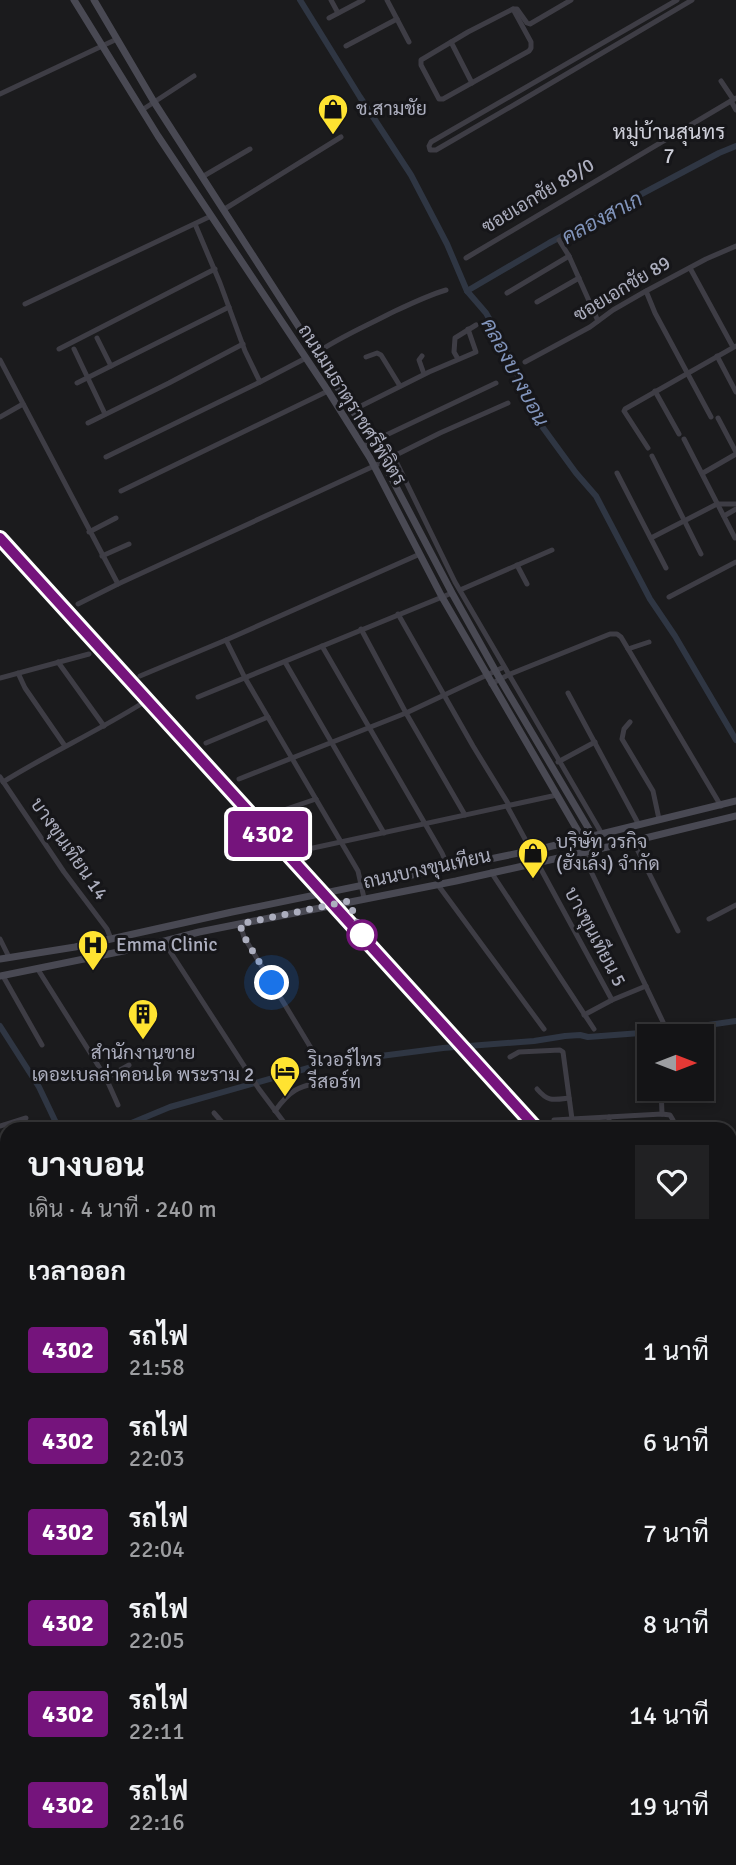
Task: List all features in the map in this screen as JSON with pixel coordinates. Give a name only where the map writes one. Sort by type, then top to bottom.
[{"type":"street","name":"ถนนมนธาตุราชศรีพิจิตร","points":[[74,0],[142,110],[363,446],[442,597],[582,838],[585,852]]},
{"type":"street","name":"ถนนมนธาตุราชศรีพิจิตร","points":[[94,0],[154,102],[355,413],[456,591],[602,834]]},
{"type":"street","points":[[331,0],[338,13]]},
{"type":"street","points":[[330,18],[363,0]]},
{"type":"street","points":[[387,0],[409,42]]},
{"type":"street","points":[[513,9],[531,42],[529,51],[443,99],[438,97],[420,62],[424,58],[513,9],[517,9],[530,24],[572,0]]},
{"type":"street","points":[[677,0],[431,142],[429,148],[431,151],[436,150],[692,0]]},
{"type":"street","points":[[346,46],[397,19]]},
{"type":"street","points":[[0,94],[117,39]]},
{"type":"street","points":[[451,42],[472,83]]},
{"type":"street","points":[[142,110],[194,76]]},
{"type":"street","points":[[722,81],[736,110]]},
{"type":"street","name":"ซอยเอกชัย 89/0","points":[[466,258],[733,99]]},
{"type":"street","points":[[223,210],[341,137]]},
{"type":"street","points":[[202,177],[250,149]]},
{"type":"street","points":[[25,304],[211,216]]},
{"type":"street","points":[[195,225],[260,382]]},
{"type":"street","points":[[559,240],[598,321]]},
{"type":"street","name":"ซอยเอกชัย 89","points":[[525,362],[590,327],[646,291],[736,246]]},
{"type":"street","points":[[507,293],[569,256]]},
{"type":"street","points":[[648,447],[624,411],[630,405],[734,346],[690,268]]},
{"type":"street","points":[[59,349],[215,269]]},
{"type":"street","points":[[537,302],[579,278]]},
{"type":"street","points":[[315,354],[336,340],[422,298],[446,290]]},
{"type":"street","points":[[646,291],[687,373],[736,453],[703,473]]},
{"type":"street","points":[[77,383],[229,307]]},
{"type":"street","points":[[458,359],[454,352],[455,338],[476,325]]},
{"type":"street","points":[[347,421],[355,413],[400,386],[477,351],[468,329]]},
{"type":"street","points":[[97,338],[111,366]]},
{"type":"street","points":[[88,423],[243,344]]},
{"type":"street","points":[[74,349],[105,414]]},
{"type":"street","points":[[366,357],[377,353],[381,355],[400,386]]},
{"type":"street","points":[[422,356],[419,360],[424,374]]},
{"type":"street","points":[[716,356],[736,392]]},
{"type":"street","points":[[106,457],[306,358]]},
{"type":"street","points":[[0,360],[118,584]]},
{"type":"street","points":[[363,446],[496,383]]},
{"type":"street","points":[[121,491],[328,391]]},
{"type":"street","points":[[655,391],[703,473],[735,538]]},
{"type":"street","points":[[78,604],[508,403]]},
{"type":"street","points":[[0,417],[23,404]]},
{"type":"street","name":"ถนนมนธาตุราชศรีพิจิตร","points":[[377,451],[393,455],[495,671],[593,836],[596,850]]},
{"type":"street","points":[[652,456],[701,554]]},
{"type":"street","points":[[617,473],[666,568]]},
{"type":"street","points":[[651,538],[717,504],[736,504]]},
{"type":"street","points":[[724,516],[736,509]]},
{"type":"street","points":[[89,532],[116,518]]},
{"type":"street","points":[[102,556],[129,544]]},
{"type":"street","points":[[198,697],[552,550]]},
{"type":"street","points":[[140,677],[420,554]]},
{"type":"street","points":[[668,597],[736,562]]},
{"type":"street","points":[[517,565],[527,584]]},
{"type":"street","points":[[398,614],[531,850]]},
{"type":"street","points":[[361,629],[406,713],[466,815]]},
{"type":"street","points":[[239,779],[445,695],[489,680],[500,679],[610,634],[617,634],[721,806]]},
{"type":"street","points":[[226,640],[245,678],[358,871],[364,898]]},
{"type":"street","points":[[628,649],[649,642]]},
{"type":"street","points":[[322,646],[448,867]]},
{"type":"street","points":[[0,678],[89,654]]},
{"type":"street","points":[[58,662],[104,726]]},
{"type":"street","points":[[285,662],[384,833]]},
{"type":"street","points":[[489,680],[495,671],[503,667]]},
{"type":"street","points":[[18,673],[25,688],[65,746]]},
{"type":"street","points":[[568,693],[639,825]]},
{"type":"street","points":[[2,780],[141,704]]},
{"type":"street","points":[[206,743],[268,717]]},
{"type":"street","points":[[630,722],[624,729],[622,739],[653,791],[659,819]]},
{"type":"street","points":[[558,762],[595,742]]},
{"type":"street","name":"บางขุนเทียน 14","points":[[2,780],[64,872],[107,929],[111,939]]},
{"type":"street","points":[[313,848],[557,795]]},
{"type":"street","points":[[269,815],[316,799]]},
{"type":"street","name":"ถนนบางขุนเทียน","points":[[4,958],[111,939],[531,850],[736,801]]},
{"type":"street","name":"ถนนบางขุนเทียน","points":[[1,976],[309,909],[438,885],[735,818]]},
{"type":"street","points":[[633,841],[678,931]]},
{"type":"street","points":[[585,852],[587,863],[663,1022]]},
{"type":"street","name":"บางขุนเทียน 5","points":[[537,862],[612,1000],[584,1015]]},
{"type":"street","points":[[491,872],[593,1029]]},
{"type":"street","points":[[438,885],[544,1029]]},
{"type":"street","points":[[306,897],[309,909]]},
{"type":"street","points":[[709,919],[736,905]]},
{"type":"street","points":[[240,924],[244,937],[314,1053]]},
{"type":"street","points":[[0,939],[4,958]]},
{"type":"street","points":[[111,939],[114,953]]},
{"type":"street","points":[[164,942],[248,1073],[284,1122]]},
{"type":"street","points":[[37,968],[106,1078],[118,1105]]},
{"type":"street","points":[[1,976],[42,1045]]},
{"type":"street","points":[[612,1000],[646,986]]},
{"type":"street","points":[[510,1057],[521,1052],[562,1051],[572,1119]]},
{"type":"street","points":[[106,1078],[129,1065]]},
{"type":"street","points":[[275,1111],[290,1092],[327,1080]]},
{"type":"street","points":[[537,1089],[549,1100],[569,1098]]},
{"type":"street","points":[[662,1101],[663,1114]]},
{"type":"street","points":[[214,1113],[222,1122]]},
{"type":"street","points":[[554,1120],[663,1114],[670,1115],[673,1122]]},
{"type":"street","points":[[609,1117],[609,1122]]},
{"type":"street","points":[[13,1122],[26,1118]]},
{"type":"waterway","name":"คลองบางบอน","points":[[300,0],[411,175],[447,244],[467,291],[486,313],[503,343],[541,425],[596,496],[650,599],[736,740]]},
{"type":"waterway","name":"คลองสาเก","points":[[467,291],[549,243],[736,146]]},
{"type":"waterway","points":[[134,1122],[170,1107],[326,1063],[443,1048],[565,1036],[588,1037],[667,1031],[736,1021]]},
{"type":"waterway","points":[[0,1026],[39,1087],[56,1122]]},
{"type":"railway","points":[[0,538],[531,1122]]},
{"type":"train","name":"4302","points":[[0,538],[530,1122]]},
{"type":"place","name":"ช.สามชัย","points":[[333,136]]},
{"type":"place","name":"บริษัท วรกิจ (ฮั่งเล้ง) จำกัด","points":[[533,880]]},
{"type":"place","name":"Emma Clinic","points":[[93,972]]},
{"type":"place","name":"สำนักงานขาย เดอะเบลล่าคอนโด พระราม 2","points":[[143,1041]]},
{"type":"place","name":"ริเวอร์ไทร รีสอร์ท","points":[[285,1098]]},
{"type":"district","name":"หมู่บ้านสุนทร 7","points":[[669,144]]},
{"type":"route","points":[[272,983],[243,935],[240,924],[349,901],[362,935]]}]
